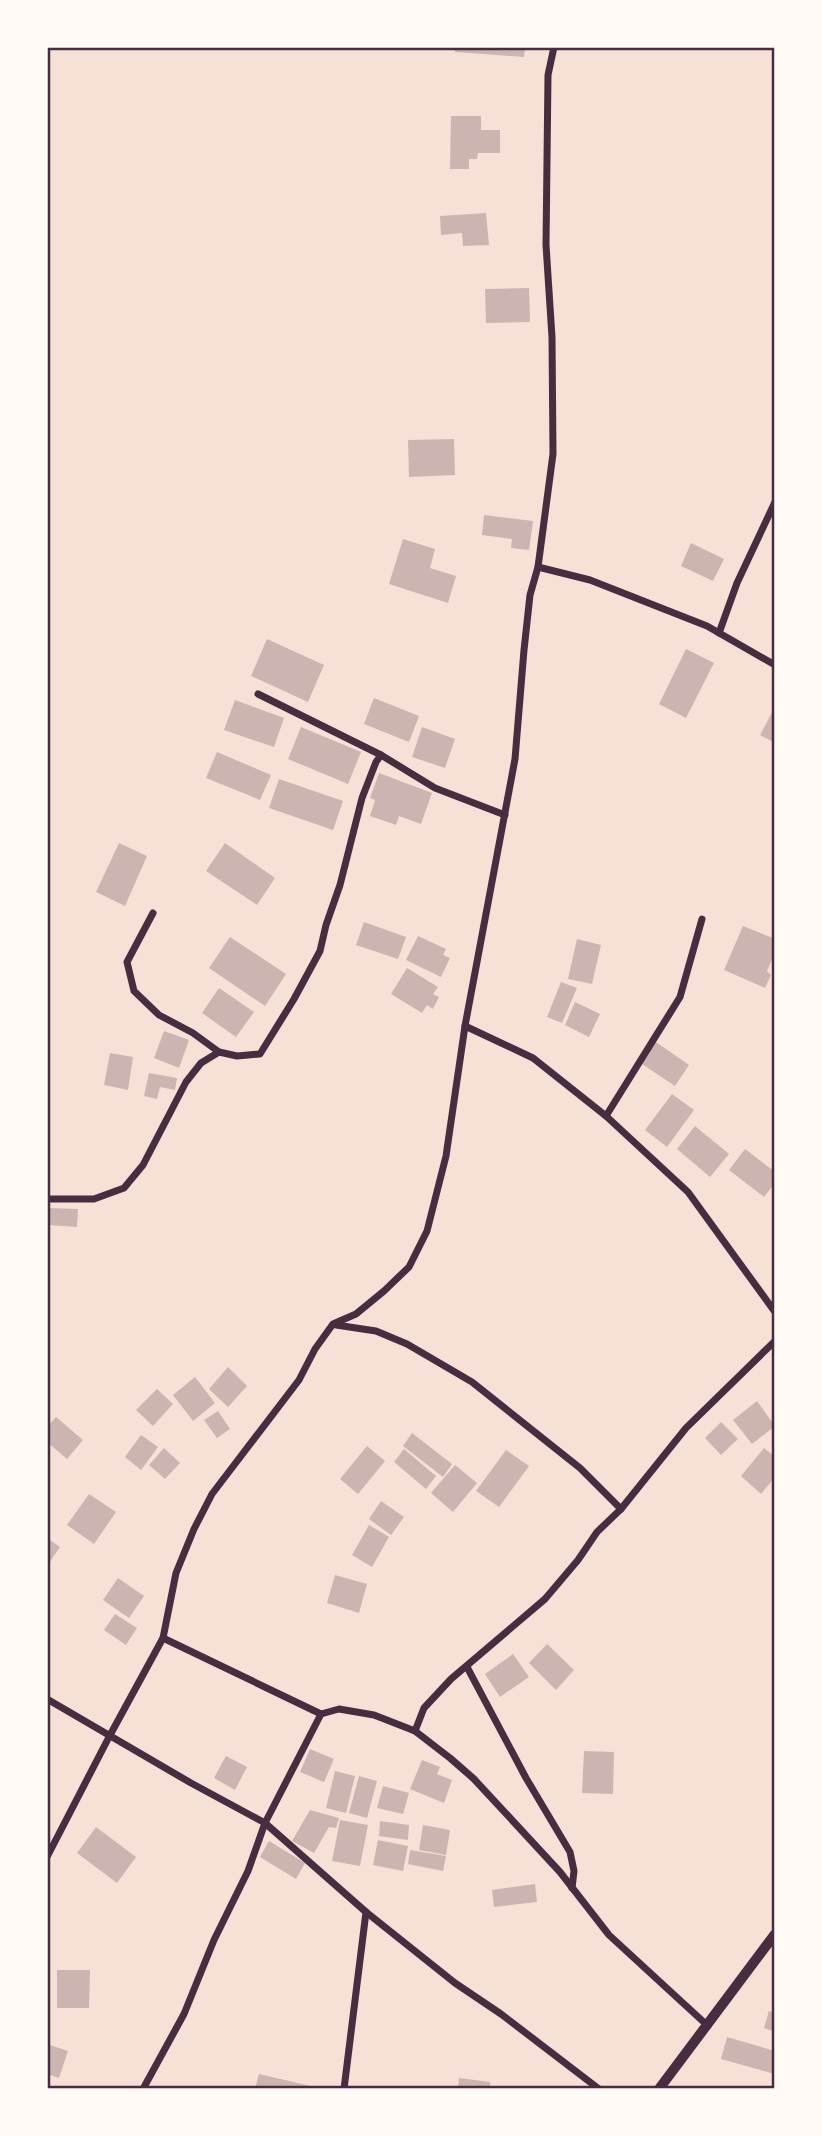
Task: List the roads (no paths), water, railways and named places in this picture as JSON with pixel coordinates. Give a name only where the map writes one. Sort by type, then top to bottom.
[{"type":"main road","points":[[659,2089],[775,1934]]},
{"type":"street","points":[[47,1857],[163,1638],[176,1573],[212,1494],[299,1380],[315,1349],[333,1324],[356,1314],[410,1267],[428,1231],[446,1156],[465,1026],[515,759],[530,595],[538,567],[553,454],[552,337],[546,245],[548,75],[554,47]]},
{"type":"street","points":[[719,633],[737,583],[775,502]]},
{"type":"street","points":[[538,567],[590,580],[707,626],[775,665]]},
{"type":"street","points":[[258,694],[382,755],[435,788],[505,815]]},
{"type":"street","points":[[153,913],[127,962],[134,991],[159,1015],[219,1052],[237,1056],[260,1054],[295,999],[320,951],[362,798],[376,762],[382,755]]},
{"type":"street","points":[[606,1116],[680,997],[702,919]]},
{"type":"street","points":[[465,1026],[533,1058],[606,1116],[688,1192],[775,1312]]},
{"type":"street","points":[[47,1199],[94,1199],[124,1188],[143,1165],[186,1082],[201,1063],[219,1052]]},
{"type":"street","points":[[333,1324],[376,1331],[407,1343],[472,1382],[580,1468],[621,1508]]},
{"type":"street","points":[[415,1731],[424,1708],[451,1679],[545,1600],[597,1532],[621,1508],[686,1428],[775,1341]]},
{"type":"street","points":[[163,1638],[321,1714],[339,1709],[374,1715],[415,1731],[474,1779],[560,1872],[609,1935],[708,2026]]},
{"type":"street","points":[[467,1667],[526,1778],[570,1852],[574,1871],[572,1888]]},
{"type":"street","points":[[47,1699],[109,1737],[265,1823],[366,1912],[455,1983],[598,2089]]},
{"type":"street","points":[[143,2089],[184,2014],[214,1940],[248,1871],[265,1823],[321,1714]]},
{"type":"street","points":[[344,2089],[366,1912]]}]
